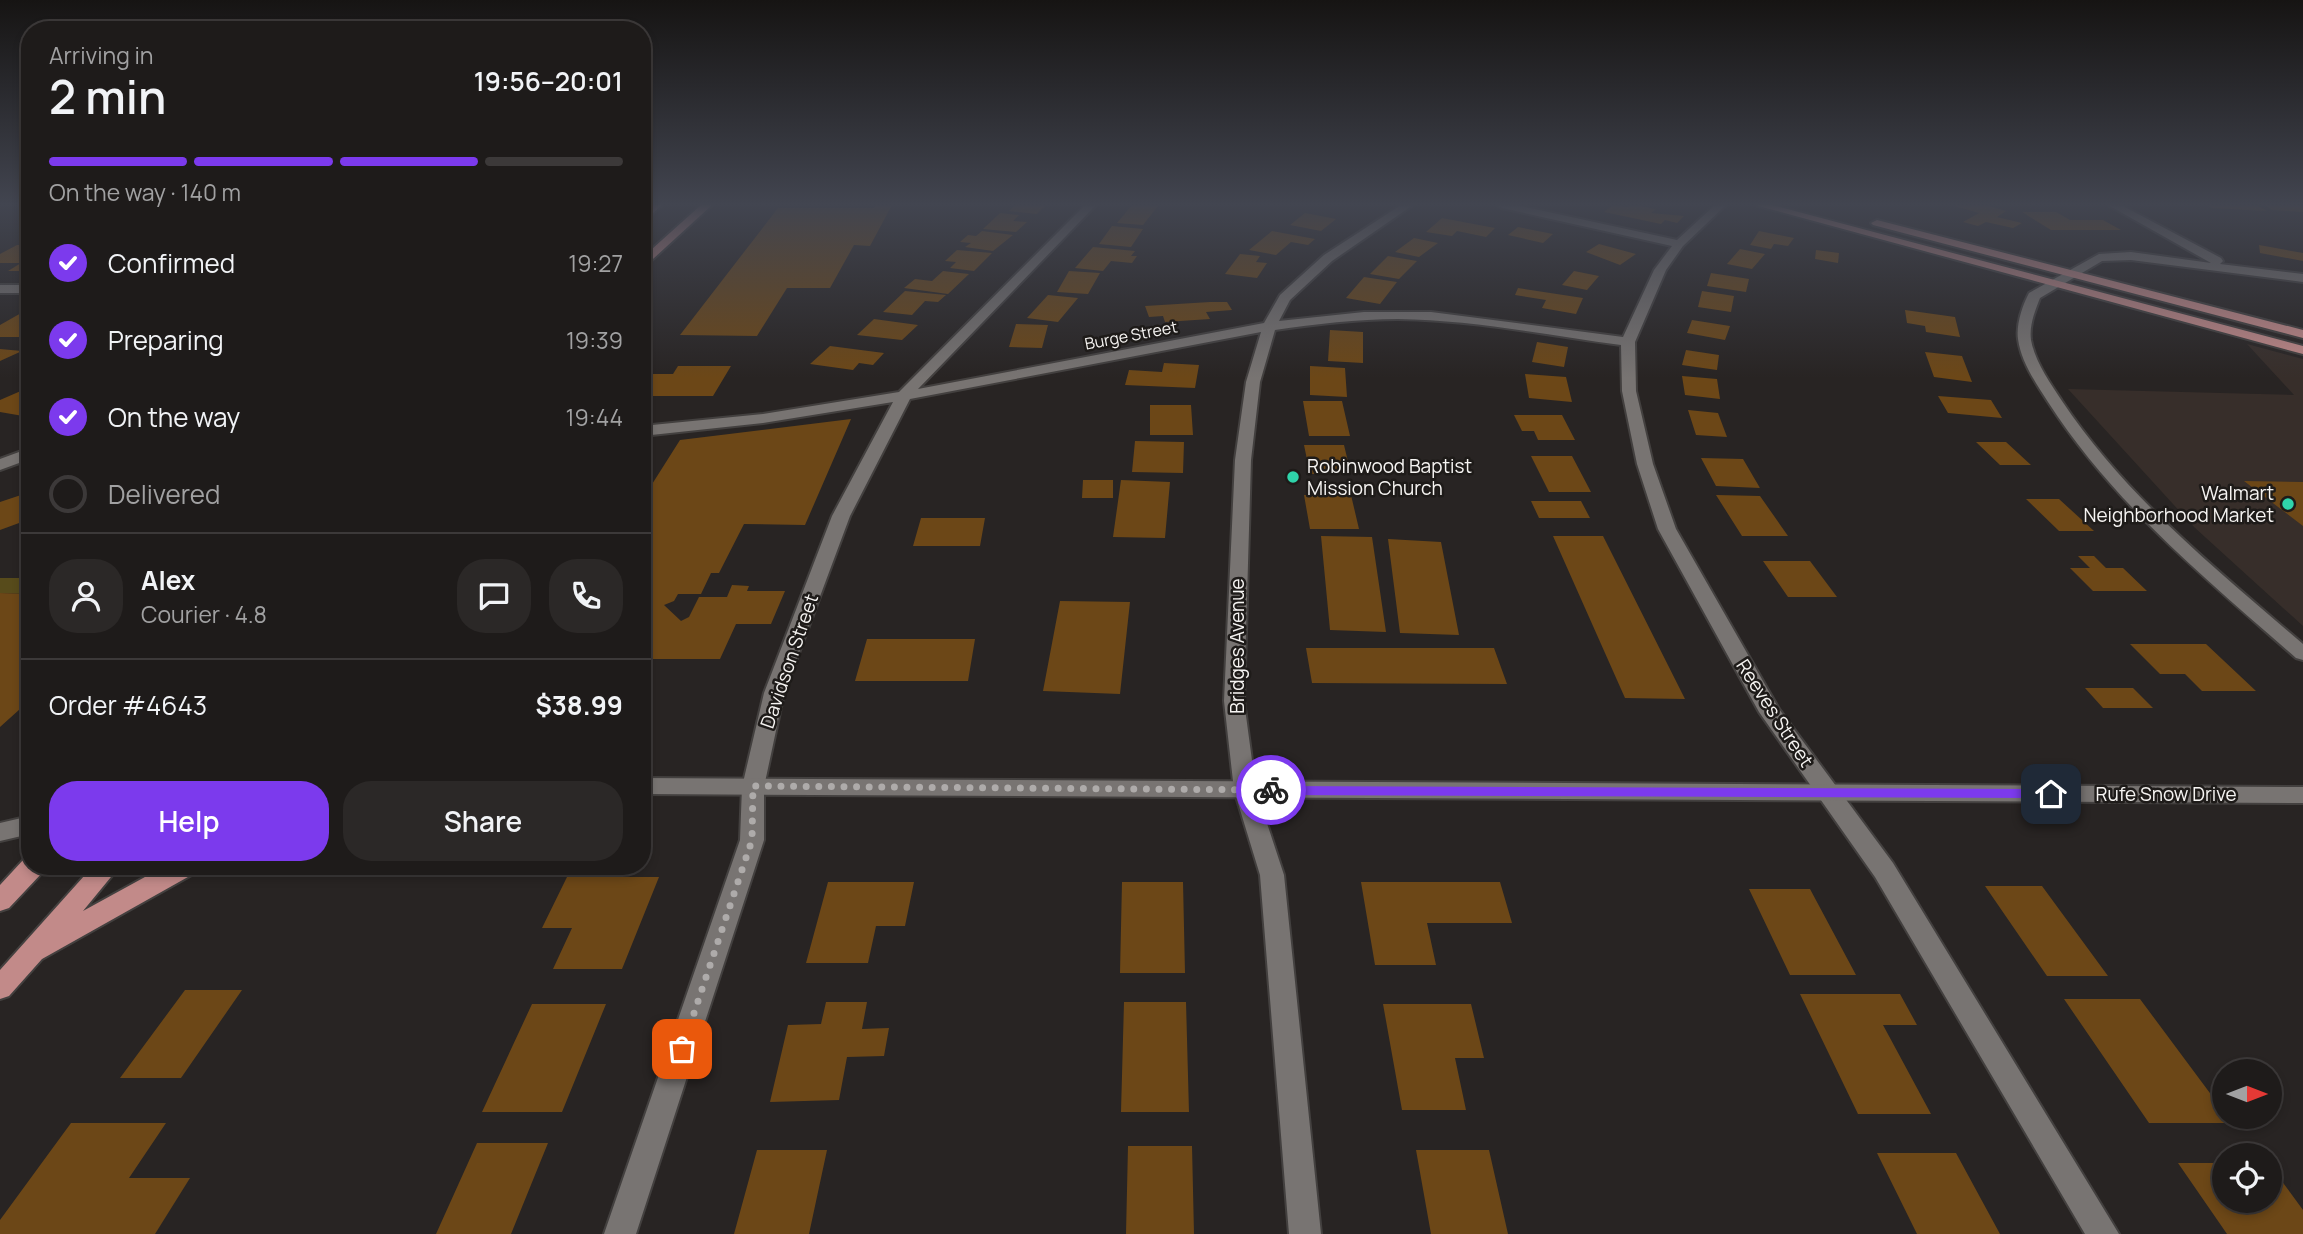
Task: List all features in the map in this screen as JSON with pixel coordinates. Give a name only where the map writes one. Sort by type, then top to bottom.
[{"type":"main road","points":[[1973,263],[2303,350]]},
{"type":"main road","points":[[2029,263],[2303,334]]},
{"type":"main road","points":[[0,901],[25,875]]},
{"type":"main road","points":[[0,988],[99,875]]},
{"type":"main road","points":[[33,951],[170,875]]},
{"type":"street","name":"Davidson Street","points":[[620,1234],[752,840],[753,786],[774,693],[841,516],[905,394],[1034,263]]},
{"type":"street","name":"Bridges Avenue","points":[[1305,1234],[1272,875],[1245,790],[1234,701],[1243,460],[1252,395],[1269,327],[1285,298],[1323,263]]},
{"type":"street","name":"Reeves Street","points":[[1665,263],[1628,342],[1629,391],[1645,464],[1667,529],[1770,712],[1884,870],[2104,1234]]},
{"type":"street","points":[[2092,263],[2034,296],[2024,337],[2035,369],[2057,406],[2126,494],[2178,544],[2303,654]]},
{"type":"street","points":[[2194,263],[2303,278]]},
{"type":"street","points":[[2220,263],[2226,266]]},
{"type":"street","points":[[0,289],[21,289]]},
{"type":"street","points":[[0,298],[21,290]]},
{"type":"street","name":"Burge Street","points":[[651,430],[701,427],[905,394],[1269,327],[1335,318],[1402,316],[1470,319],[1628,342]]},
{"type":"street","points":[[0,465],[21,457]]},
{"type":"street","name":"Rufe Snow Drive","points":[[651,786],[2303,795]]},
{"type":"street","points":[[0,832],[21,827]]},
{"type":"shaded area","name":"Walmart Neighborhood Market","points":[[2247,344],[2303,359],[2303,626],[2194,527],[2068,389],[2294,395]]},
{"type":"shaded area","points":[[0,578],[21,578],[21,594],[0,593]]},
{"type":"building","points":[[21,263],[21,271],[8,271]]},
{"type":"building","points":[[736,263],[844,263],[830,288],[787,288],[757,336],[680,335]]},
{"type":"building","points":[[955,263],[982,263],[974,271],[950,268]]},
{"type":"building","points":[[1080,263],[1110,263],[1103,271],[1075,268]]},
{"type":"building","points":[[1234,263],[1267,263],[1257,278],[1225,274]]},
{"type":"building","points":[[1381,263],[1415,263],[1399,279],[1370,274]]},
{"type":"building","points":[[1728,263],[1758,263],[1752,269]]},
{"type":"building","points":[[943,271],[969,274],[948,294],[904,288],[915,279],[932,281]]},
{"type":"building","points":[[1069,271],[1100,273],[1088,294],[1057,292]]},
{"type":"building","points":[[1574,271],[1599,276],[1587,290],[1562,285]]},
{"type":"building","points":[[1711,273],[1749,279],[1746,292],[1707,286]]},
{"type":"building","points":[[1364,277],[1397,282],[1380,304],[1346,298]]},
{"type":"building","points":[[1518,288],[1583,298],[1576,314],[1542,308],[1546,300],[1515,295]]},
{"type":"building","points":[[905,291],[946,295],[938,302],[925,301],[912,315],[883,312]]},
{"type":"building","points":[[1702,291],[1734,296],[1731,312],[1698,307]]},
{"type":"building","points":[[1048,295],[1078,298],[1058,322],[1027,318]]},
{"type":"building","points":[[1227,302],[1232,310],[1206,312],[1210,319],[1165,322],[1163,316],[1149,317],[1145,306]]},
{"type":"building","points":[[1905,310],[1955,317],[1960,337],[1926,332],[1925,326],[1907,323]]},
{"type":"building","points":[[21,313],[21,337],[0,337],[0,325]]},
{"type":"building","points":[[874,319],[918,325],[902,340],[857,335]]},
{"type":"building","points":[[1692,320],[1730,326],[1725,340],[1687,333]]},
{"type":"building","points":[[1016,324],[1048,325],[1042,348],[1009,347]]},
{"type":"building","points":[[1330,330],[1363,332],[1363,363],[1328,361]]},
{"type":"building","points":[[1537,342],[1568,347],[1564,367],[1532,362]]},
{"type":"building","points":[[830,346],[884,353],[873,365],[859,363],[853,370],[810,364]]},
{"type":"building","points":[[0,349],[21,351],[21,351],[0,361]]},
{"type":"building","points":[[1686,350],[1719,355],[1717,370],[1682,365]]},
{"type":"building","points":[[1925,352],[1962,356],[1972,382],[1934,377]]},
{"type":"building","points":[[1164,363],[1199,365],[1195,388],[1125,385],[1129,370],[1162,372]]},
{"type":"building","points":[[678,366],[731,366],[713,396],[651,396],[651,374],[673,374]]},
{"type":"building","points":[[1310,366],[1345,368],[1347,397],[1310,395]]},
{"type":"building","points":[[1525,374],[1566,377],[1572,402],[1529,398]]},
{"type":"building","points":[[1682,376],[1717,379],[1720,399],[1685,395]]},
{"type":"building","points":[[21,391],[21,416],[0,412],[0,400]]},
{"type":"building","points":[[1938,396],[1991,400],[2002,418],[1948,413]]},
{"type":"building","points":[[1303,401],[1342,401],[1350,436],[1309,436]]},
{"type":"building","points":[[1150,405],[1191,405],[1193,435],[1150,435]]},
{"type":"building","points":[[1688,410],[1718,413],[1727,437],[1696,435]]},
{"type":"building","points":[[1514,415],[1562,415],[1575,440],[1538,440],[1534,431],[1522,431]]},
{"type":"building","points":[[851,419],[805,525],[744,524],[719,573],[711,573],[701,594],[678,594],[674,601],[664,605],[681,621],[689,617],[699,597],[727,597],[732,585],[749,586],[747,591],[785,591],[771,624],[736,624],[720,659],[651,659],[651,486],[680,440]]},
{"type":"building","points":[[1135,441],[1184,442],[1183,473],[1132,472]]},
{"type":"building","points":[[1976,442],[2006,442],[2031,465],[2000,465]]},
{"type":"building","points":[[1304,445],[1344,445],[1351,474],[1310,474]]},
{"type":"building","points":[[1531,456],[1572,456],[1591,492],[1549,492]]},
{"type":"building","points":[[1701,458],[1743,459],[1760,488],[1716,486]]},
{"type":"building","points":[[1083,480],[1113,480],[1113,498],[1082,498]]},
{"type":"building","points":[[1121,480],[1170,482],[1165,538],[1113,537]]},
{"type":"building","name":"Walmart Neighborhood Market","points":[[2244,481],[2303,482],[2303,526]]},
{"type":"building","points":[[21,495],[21,522],[0,530],[0,502]]},
{"type":"building","points":[[1304,495],[1351,495],[1359,529],[1310,529]]},
{"type":"building","points":[[1716,495],[1760,496],[1788,536],[1742,536]]},
{"type":"building","points":[[2026,499],[2059,499],[2094,531],[2059,531]]},
{"type":"building","points":[[1531,501],[1581,501],[1590,518],[1539,518]]},
{"type":"building","points":[[921,518],[985,518],[980,546],[913,546]]},
{"type":"building","points":[[1321,536],[1372,537],[1386,632],[1330,630]]},
{"type":"building","points":[[1553,536],[1603,536],[1685,699],[1625,698]]},
{"type":"building","points":[[1388,539],[1441,542],[1459,635],[1400,633]]},
{"type":"building","points":[[2078,556],[2094,556],[2106,568],[2123,568],[2147,591],[2093,591],[2070,568],[2090,568]]},
{"type":"building","points":[[1763,561],[1810,561],[1837,597],[1788,597]]},
{"type":"building","points":[[0,593],[21,594],[21,708],[0,727]]},
{"type":"building","points":[[1060,601],[1130,602],[1120,694],[1043,691]]},
{"type":"building","points":[[867,639],[975,639],[968,681],[855,681]]},
{"type":"building","points":[[2130,644],[2206,644],[2256,691],[2202,691],[2185,674],[2160,674]]},
{"type":"building","points":[[1306,648],[1494,648],[1507,684],[1312,683]]},
{"type":"building","points":[[2085,688],[2133,688],[2153,708],[2103,708]]},
{"type":"building","points":[[567,877],[659,877],[622,969],[553,969],[572,928],[542,928]]},
{"type":"building","points":[[828,882],[914,882],[905,926],[876,926],[868,963],[806,963]]},
{"type":"building","points":[[1122,882],[1183,882],[1185,973],[1120,973]]},
{"type":"building","points":[[1361,882],[1500,882],[1512,923],[1427,923],[1436,965],[1375,965]]},
{"type":"building","points":[[1985,886],[2042,886],[2108,976],[2047,976]]},
{"type":"building","points":[[1749,889],[1810,889],[1856,975],[1790,975]]},
{"type":"building","points":[[185,990],[242,990],[181,1078],[120,1078]]},
{"type":"building","points":[[1800,994],[1900,994],[1917,1025],[1883,1025],[1931,1114],[1858,1114]]},
{"type":"building","points":[[2064,999],[2140,999],[2212,1096],[2212,1123],[2149,1123]]},
{"type":"building","points":[[826,1002],[867,1002],[862,1029],[889,1028],[884,1056],[847,1057],[839,1100],[770,1102],[788,1025],[821,1024]]},
{"type":"building","points":[[1124,1002],[1186,1002],[1189,1112],[1121,1112]]},
{"type":"building","points":[[532,1004],[606,1004],[562,1112],[482,1112]]},
{"type":"building","points":[[1383,1004],[1471,1004],[1484,1058],[1455,1058],[1466,1110],[1402,1110]]},
{"type":"building","points":[[71,1123],[166,1123],[129,1178],[190,1178],[155,1234],[0,1234],[0,1220]]},
{"type":"building","points":[[477,1143],[548,1143],[511,1234],[436,1234]]},
{"type":"building","points":[[1128,1146],[1192,1146],[1194,1234],[1126,1234]]},
{"type":"building","points":[[757,1150],[827,1150],[809,1234],[734,1234]]},
{"type":"building","points":[[1416,1150],[1489,1150],[1508,1234],[1431,1234]]},
{"type":"building","points":[[1877,1153],[1956,1153],[2000,1234],[1917,1234]]},
{"type":"building","points":[[2178,1163],[2212,1163],[2212,1212]]},
{"type":"building","points":[[2282,1181],[2303,1210],[2303,1234],[2227,1234],[2213,1213],[2282,1213]]},
{"type":"way so far","points":[[682,1049],[752,840],[753,786],[1271,790]]},
{"type":"place","name":"Robinwood Baptist Mission Church","points":[[1293,477]]},
{"type":"place","name":"Walmart Neighborhood Market","points":[[2288,504]]},
{"type":"route","points":[[1271,790],[2051,794]]}]
